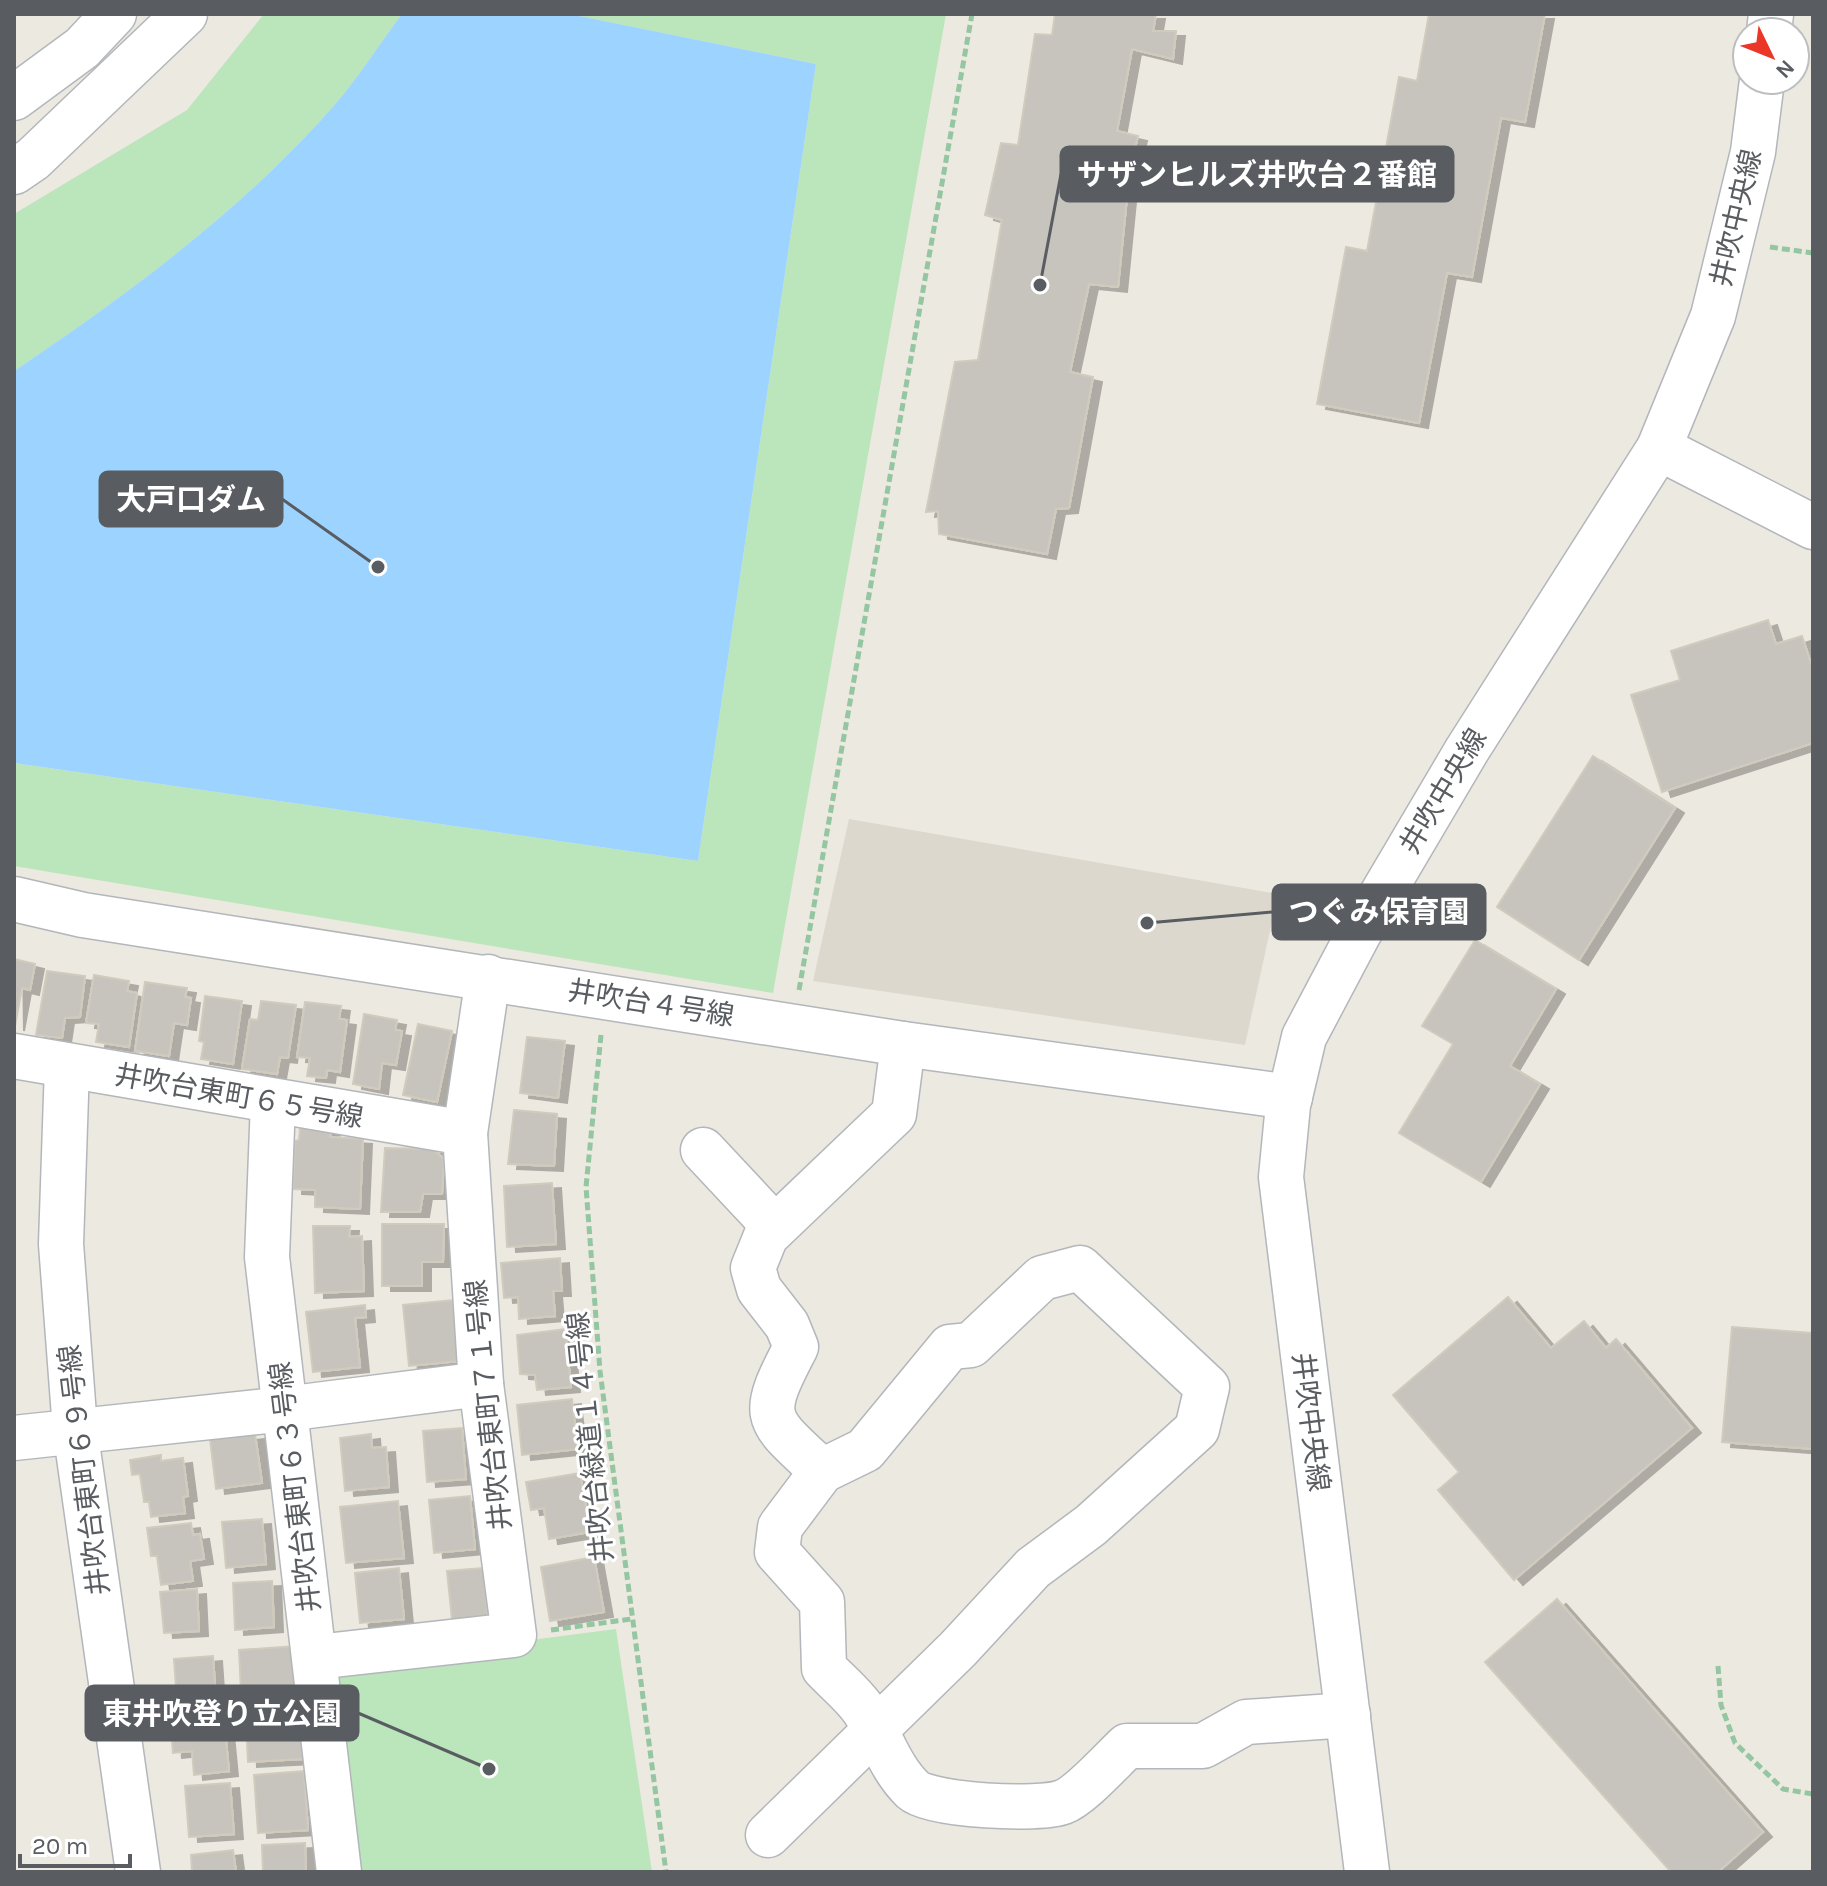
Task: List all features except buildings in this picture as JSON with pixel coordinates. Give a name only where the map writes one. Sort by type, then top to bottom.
[{"type":"street","points":[[14,98],[82,48],[114,14]]},
{"type":"street","points":[[14,172],[33,159],[185,14]]},
{"type":"street","name":"井吹中央線","points":[[1367,1872],[1281,1177],[1290,1097],[1304,1037],[1359,933],[1467,750],[1659,448],[1713,316],[1753,152],[1760,96]]},
{"type":"street","points":[[1659,448],[1813,527]]},
{"type":"street","name":"井吹台４号線","points":[[14,899],[83,915],[903,1044],[1290,1097]]},
{"type":"street","name":"井吹台東町７１号線","points":[[488,977],[465,1133],[481,1384],[514,1635]]},
{"type":"street","points":[[822,1471],[777,1429],[771,1399],[796,1347],[787,1325],[759,1289],[753,1268],[766,1236],[894,1114],[903,1044]]},
{"type":"street","name":"井吹台東町６５号線","points":[[14,1056],[465,1133]]},
{"type":"street","name":"井吹台東町６９号線","points":[[67,1066],[61,1244],[75,1429],[138,1872]]},
{"type":"street","name":"井吹台東町６３号線","points":[[273,1102],[267,1257],[339,1872]]},
{"type":"street","points":[[703,1150],[775,1227]]},
{"type":"street","points":[[768,1835],[873,1728],[958,1649],[1033,1568],[1091,1525],[1197,1429],[1207,1387],[1080,1268],[1042,1278],[971,1345],[950,1347],[865,1450],[822,1471],[780,1527],[777,1552],[822,1602],[824,1668],[865,1711],[873,1728],[882,1748],[915,1792],[955,1802],[1022,1807],[1064,1802],[1127,1746],[1203,1746],[1246,1722],[1348,1715]]},
{"type":"street","points":[[14,1438],[481,1384]]},
{"type":"street","points":[[316,1657],[514,1635]]},
{"type":"path","points":[[793,1026],[972,14]]},
{"type":"path","name":"井吹台緑道１４号線","points":[[605,997],[586,1187],[600,1371],[666,1872]]},
{"type":"path","points":[[514,1635],[631,1619]]},
{"type":"path","points":[[1718,1666],[1721,1705],[1735,1743],[1783,1789],[1813,1794]]},
{"type":"shaded area","points":[[849,819],[1278,894],[1245,1045],[813,981]]},
{"type":"green space","points":[[264,14],[402,14],[337,102],[264,178],[143,280],[14,371],[14,214],[187,110]]},
{"type":"green space","points":[[570,14],[946,14],[773,993],[14,866],[14,763],[698,861],[816,64]]},
{"type":"green space","points":[[616,1629],[652,1872],[353,1872],[330,1666]]},
{"type":"water","points":[[402,14],[570,14],[816,64],[698,861],[14,763],[14,371],[143,280],[264,178],[337,102]]},
{"type":"place","name":"サザンヒルズ井吹台２番館","points":[[1040,285]]},
{"type":"place","name":"大戸口ダム","points":[[378,567]]},
{"type":"place","name":"つぐみ保育園","points":[[1147,923]]},
{"type":"place","name":"東井吹登り立公園","points":[[489,1769]]}]
